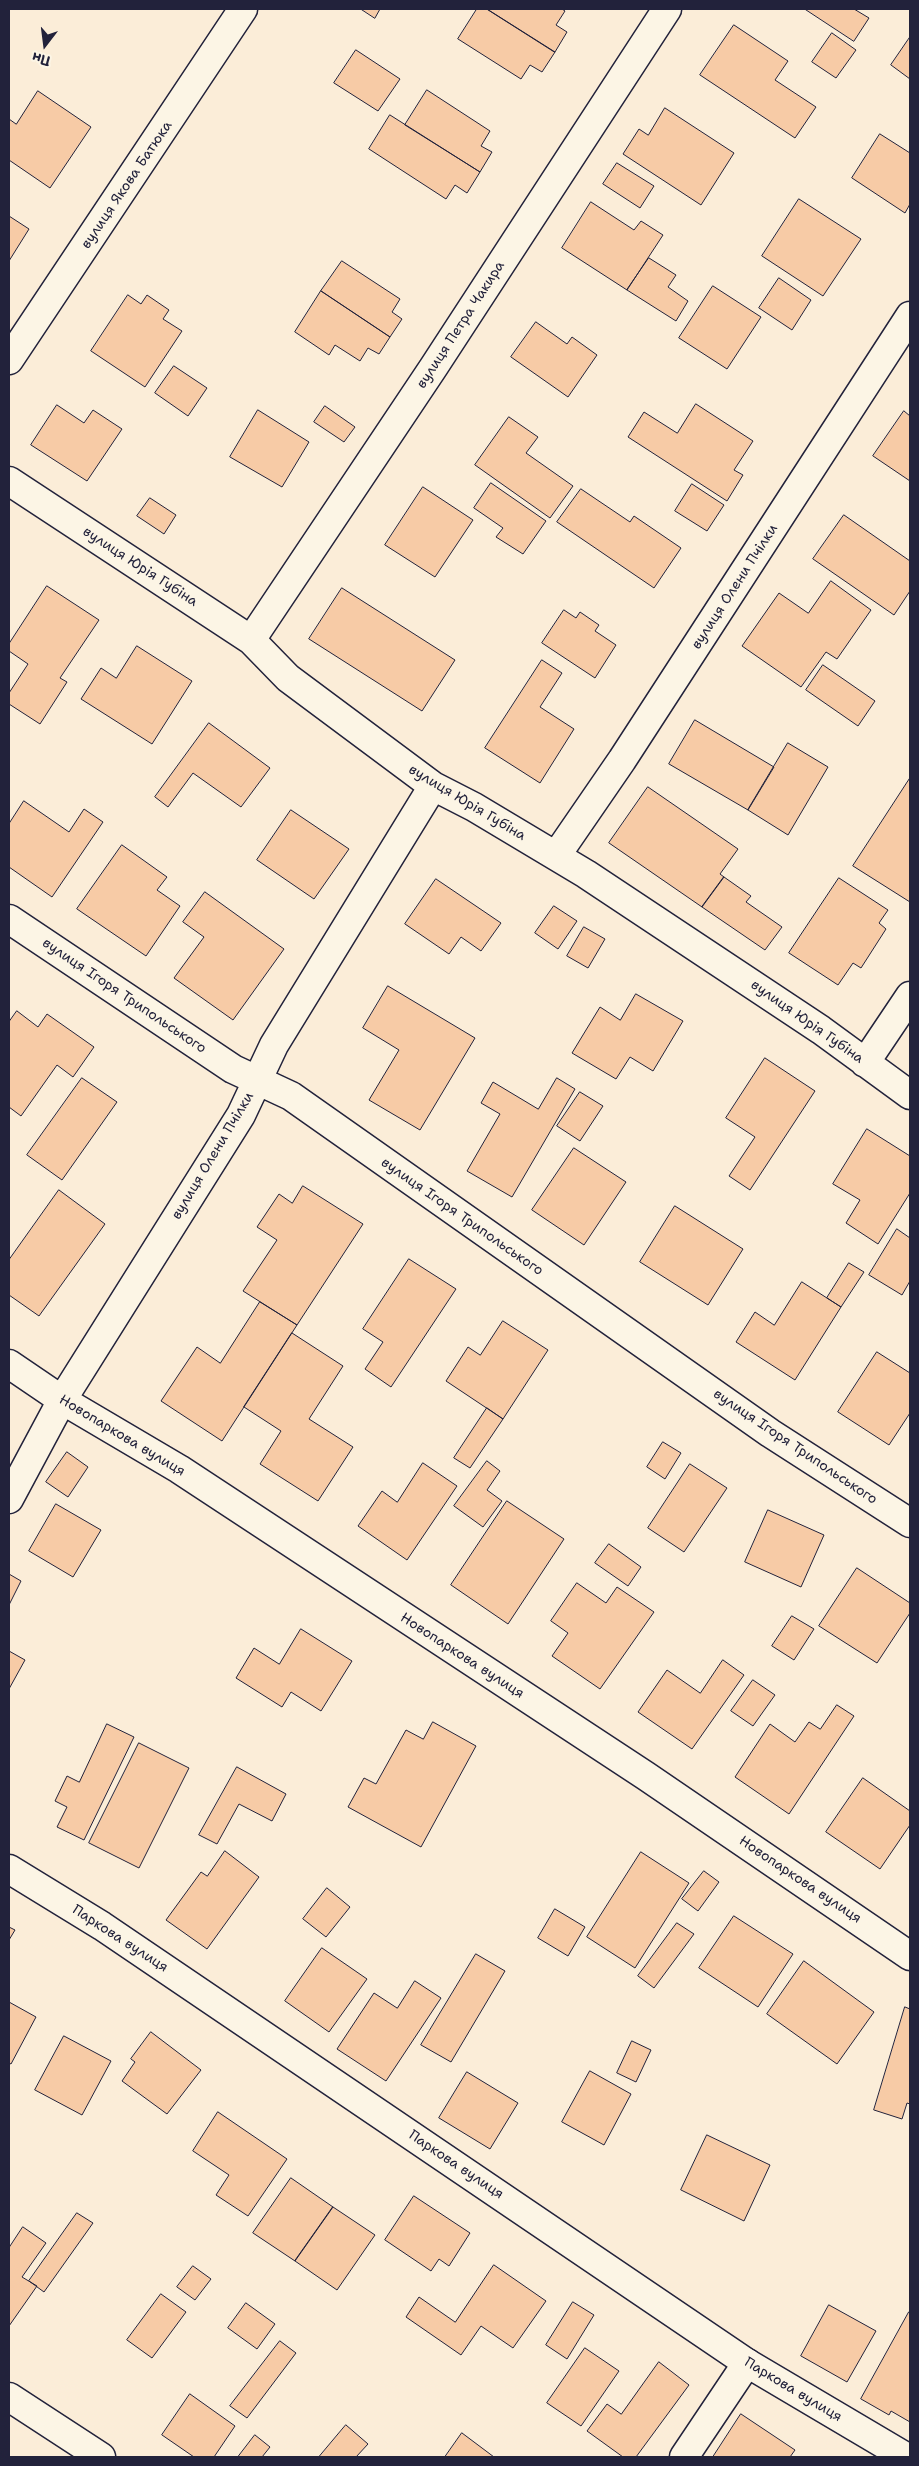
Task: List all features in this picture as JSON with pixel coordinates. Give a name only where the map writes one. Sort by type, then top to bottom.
[{"type":"street","name":"вулиця Якова Батюка","points":[[9,360],[244,9]]},
{"type":"street","name":"вулиця Петра Чакира","points":[[251,640],[433,368],[667,9]]},
{"type":"street","name":"вулиця Олени Пчілки","points":[[556,856],[622,760],[910,316]]},
{"type":"street","name":"вулиця Юрія Губіна","points":[[9,481],[251,640],[288,678],[433,786],[474,807],[556,856],[821,1030],[910,1095]]},
{"type":"street","name":"вулиця Олени Пчілки","points":[[9,1499],[62,1400],[241,1115],[274,1046],[433,786]]},
{"type":"street","name":"вулиця Ігоря Трипольського","points":[[9,919],[233,1069],[291,1096],[770,1432],[910,1523]]},
{"type":"street","points":[[866,1063],[910,996]]},
{"type":"street","name":"Новопаркова вулиця","points":[[9,1364],[62,1400],[179,1469],[646,1776],[910,1956]]},
{"type":"street","name":"Паркова вулиця","points":[[9,1869],[110,1932],[747,2363],[906,2457]]},
{"type":"street","points":[[684,2457],[747,2363]]},
{"type":"street","points":[[9,2397],[101,2457]]},
{"type":"building","points":[[361,9],[380,9],[375,18]]},
{"type":"building","points":[[477,9],[487,9],[555,52],[542,72],[530,65],[521,79],[458,39]]},
{"type":"building","points":[[487,9],[562,9],[565,11],[556,25],[567,32],[555,52]]},
{"type":"building","points":[[805,9],[854,9],[869,18],[854,41]]},
{"type":"building","points":[[734,25],[788,61],[775,80],[816,107],[795,138],[700,75]]},
{"type":"building","points":[[832,33],[856,50],[836,78],[812,62]]},
{"type":"building","points":[[910,37],[910,79],[891,65]]},
{"type":"building","points":[[356,50],[400,79],[378,111],[334,83]]},
{"type":"building","points":[[427,90],[490,131],[481,146],[492,152],[480,172],[405,125]]},
{"type":"building","points":[[38,91],[91,127],[50,188],[9,160],[9,119],[16,124]]},
{"type":"building","points":[[665,108],[734,153],[701,205],[623,154],[639,129],[648,135]]},
{"type":"building","points":[[390,115],[480,172],[467,193],[455,185],[446,199],[369,149]]},
{"type":"building","points":[[880,134],[910,153],[910,204],[905,213],[852,178]]},
{"type":"building","points":[[617,163],[654,186],[640,208],[603,184]]},
{"type":"building","points":[[799,199],[861,239],[823,296],[762,256]]},
{"type":"building","points":[[591,202],[634,230],[641,221],[663,235],[627,290],[562,248]]},
{"type":"building","points":[[9,216],[29,229],[9,261]]},
{"type":"building","points":[[649,258],[676,275],[668,287],[688,301],[676,321],[627,290]]},
{"type":"building","points":[[342,261],[400,299],[392,312],[402,319],[390,337],[321,291]]},
{"type":"building","points":[[779,278],[811,300],[792,330],[759,308]]},
{"type":"building","points":[[713,286],[761,317],[727,369],[679,338]]},
{"type":"building","points":[[321,291],[390,337],[379,354],[368,348],[360,361],[335,345],[329,355],[295,332]]},
{"type":"building","points":[[128,295],[141,304],[147,295],[169,310],[163,319],[182,331],[145,387],[91,351]]},
{"type":"building","points":[[536,322],[567,344],[572,337],[597,355],[568,397],[511,357]]},
{"type":"building","points":[[174,366],[207,388],[188,416],[155,393]]},
{"type":"building","points":[[696,404],[753,441],[734,470],[743,475],[727,501],[628,437],[644,412],[677,433]]},
{"type":"building","points":[[57,405],[84,423],[93,410],[122,429],[87,481],[31,445]]},
{"type":"building","points":[[325,406],[355,427],[344,442],[314,422]]},
{"type":"building","points":[[258,410],[309,442],[282,487],[230,457]]},
{"type":"building","points":[[904,411],[910,416],[910,481],[873,456]]},
{"type":"building","points":[[509,417],[538,437],[526,453],[573,486],[550,518],[475,465]]},
{"type":"building","points":[[491,483],[546,521],[523,554],[496,537],[503,528],[474,508]]},
{"type":"building","points":[[692,484],[724,505],[707,531],[675,511]]},
{"type":"building","points":[[423,487],[473,520],[435,577],[385,545]]},
{"type":"building","points":[[581,489],[630,522],[634,516],[681,548],[654,588],[557,522]]},
{"type":"building","points":[[150,498],[176,515],[164,534],[137,516]]},
{"type":"building","points":[[844,515],[910,561],[910,591],[894,615],[813,559]]},
{"type":"building","points":[[831,581],[871,610],[837,659],[826,652],[801,687],[742,646],[779,593],[808,613]]},
{"type":"building","points":[[47,586],[99,620],[60,678],[67,682],[40,724],[9,704],[9,693],[28,664],[9,651],[9,644]]},
{"type":"building","points":[[342,588],[455,660],[422,711],[309,639]]},
{"type":"building","points":[[564,610],[576,618],[580,612],[599,625],[595,631],[616,645],[595,678],[542,643]]},
{"type":"building","points":[[137,646],[192,681],[152,744],[81,699],[101,668],[116,678]]},
{"type":"building","points":[[542,660],[562,673],[540,707],[574,729],[540,783],[485,748]]},
{"type":"building","points":[[823,665],[875,701],[858,726],[806,690]]},
{"type":"building","points":[[695,720],[774,767],[748,810],[669,764]]},
{"type":"building","points":[[209,723],[270,768],[241,807],[193,773],[168,807],[155,797]]},
{"type":"building","points":[[788,743],[828,767],[788,835],[748,810]]},
{"type":"building","points":[[910,778],[910,902],[853,866]]},
{"type":"building","points":[[648,787],[738,849],[720,874],[724,877],[702,907],[609,843]]},
{"type":"building","points":[[24,801],[69,832],[84,809],[103,822],[52,897],[9,867],[9,824]]},
{"type":"building","points":[[291,810],[349,849],[314,899],[257,860]]},
{"type":"building","points":[[122,845],[167,877],[157,890],[180,906],[146,956],[77,909]]},
{"type":"building","points":[[724,877],[751,896],[746,902],[782,927],[765,950],[702,907]]},
{"type":"building","points":[[839,878],[888,910],[879,923],[886,929],[861,968],[853,963],[838,985],[789,953]]},
{"type":"building","points":[[436,879],[501,923],[481,951],[461,937],[449,954],[405,924]]},
{"type":"building","points":[[205,892],[284,949],[233,1020],[174,978],[204,937],[183,922]]},
{"type":"building","points":[[554,906],[577,921],[558,949],[535,933]]},
{"type":"building","points":[[584,927],[605,939],[588,968],[567,956]]},
{"type":"building","points":[[388,986],[475,1038],[420,1130],[369,1100],[399,1050],[363,1028]]},
{"type":"building","points":[[636,994],[683,1021],[653,1071],[630,1057],[616,1079],[572,1053],[600,1007],[620,1020]]},
{"type":"building","points":[[17,1011],[38,1027],[47,1014],[94,1047],[73,1077],[57,1065],[21,1116],[9,1107],[9,1022]]},
{"type":"building","points":[[765,1058],[815,1091],[750,1190],[729,1176],[755,1137],[726,1118]]},
{"type":"building","points":[[82,1078],[117,1102],[62,1180],[27,1155]]},
{"type":"building","points":[[557,1078],[575,1089],[512,1197],[467,1171],[500,1114],[481,1103],[493,1082],[538,1109]]},
{"type":"building","points":[[580,1092],[603,1106],[580,1141],[557,1126]]},
{"type":"building","points":[[867,1129],[910,1156],[910,1193],[878,1244],[846,1223],[860,1200],[833,1184]]},
{"type":"building","points":[[574,1148],[626,1182],[584,1245],[532,1210]]},
{"type":"building","points":[[303,1186],[363,1224],[297,1325],[243,1291],[277,1240],[257,1227],[279,1194],[292,1203]]},
{"type":"building","points":[[59,1190],[105,1224],[39,1316],[9,1295],[9,1260]]},
{"type":"building","points":[[675,1206],[743,1249],[708,1305],[640,1262]]},
{"type":"building","points":[[897,1229],[910,1238],[910,1281],[902,1295],[869,1275]]},
{"type":"building","points":[[409,1259],[456,1289],[391,1387],[365,1369],[383,1342],[363,1329]]},
{"type":"building","points":[[849,1263],[864,1272],[841,1307],[827,1298]]},
{"type":"building","points":[[802,1282],[841,1307],[795,1380],[736,1342],[755,1312],[774,1325]]},
{"type":"building","points":[[260,1302],[297,1325],[222,1441],[161,1401],[197,1347],[220,1363]]},
{"type":"building","points":[[503,1321],[548,1350],[503,1419],[446,1381],[468,1347],[480,1355]]},
{"type":"building","points":[[292,1333],[343,1366],[309,1419],[353,1447],[318,1501],[260,1464],[281,1431],[244,1407]]},
{"type":"building","points":[[877,1352],[910,1373],[910,1413],[889,1445],[838,1412]]},
{"type":"building","points":[[487,1408],[503,1419],[470,1468],[454,1458]]},
{"type":"building","points":[[663,1442],[681,1453],[665,1479],[647,1467]]},
{"type":"building","points":[[67,1452],[88,1467],[68,1497],[46,1482]]},
{"type":"building","points":[[487,1461],[500,1471],[487,1490],[502,1501],[483,1527],[454,1506]]},
{"type":"building","points":[[423,1463],[457,1486],[407,1560],[358,1526],[382,1491],[397,1502]]},
{"type":"building","points":[[690,1464],[727,1488],[684,1552],[648,1528]]},
{"type":"building","points":[[507,1501],[564,1539],[508,1624],[451,1585]]},
{"type":"building","points":[[56,1504],[101,1530],[73,1577],[29,1551]]},
{"type":"building","points":[[768,1510],[824,1535],[801,1587],[745,1562]]},
{"type":"building","points":[[609,1544],[641,1567],[628,1586],[595,1563]]},
{"type":"building","points":[[857,1568],[910,1603],[910,1613],[877,1663],[819,1626]]},
{"type":"building","points":[[9,1574],[21,1581],[9,1605]]},
{"type":"building","points":[[577,1583],[606,1603],[617,1587],[654,1612],[600,1689],[552,1656],[568,1633],[551,1621]]},
{"type":"building","points":[[792,1616],[814,1629],[794,1660],[772,1646]]},
{"type":"building","points":[[301,1629],[352,1661],[321,1711],[291,1692],[282,1707],[236,1678],[254,1648],[279,1664]]},
{"type":"building","points":[[9,1651],[25,1660],[9,1689]]},
{"type":"building","points":[[723,1660],[744,1675],[692,1749],[638,1712],[667,1670],[700,1693]]},
{"type":"building","points":[[753,1680],[775,1695],[753,1726],[731,1711]]},
{"type":"building","points":[[837,1705],[854,1716],[789,1814],[735,1777],[770,1724],[795,1742],[809,1722],[820,1729]]},
{"type":"building","points":[[433,1722],[476,1746],[421,1847],[348,1807],[364,1778],[376,1784],[406,1730],[423,1739]]},
{"type":"building","points":[[107,1724],[134,1737],[84,1840],[57,1827],[67,1807],[55,1801],[67,1776],[79,1782]]},
{"type":"building","points":[[139,1743],[189,1768],[139,1868],[89,1843]]},
{"type":"building","points":[[237,1767],[286,1794],[272,1821],[239,1804],[217,1844],[199,1835]]},
{"type":"building","points":[[863,1778],[910,1811],[910,1825],[880,1869],[826,1832]]},
{"type":"building","points":[[225,1851],[259,1877],[207,1949],[166,1920],[201,1872],[207,1876]]},
{"type":"building","points":[[641,1852],[689,1883],[635,1968],[587,1937]]},
{"type":"building","points":[[704,1871],[719,1882],[698,1911],[682,1899]]},
{"type":"building","points":[[327,1888],[350,1907],[326,1937],[303,1919]]},
{"type":"building","points":[[555,1909],[585,1927],[568,1956],[538,1938]]},
{"type":"building","points":[[734,1916],[793,1954],[758,2007],[699,1968]]},
{"type":"building","points":[[677,1923],[694,1934],[654,1988],[638,1976]]},
{"type":"building","points":[[9,1927],[15,1930],[9,1940]]},
{"type":"building","points":[[322,1948],[367,1979],[329,2032],[285,2001]]},
{"type":"building","points":[[476,1954],[505,1971],[451,2062],[421,2045]]},
{"type":"building","points":[[804,1961],[874,2012],[837,2064],[767,2014]]},
{"type":"building","points":[[415,1981],[441,1998],[386,2081],[337,2049],[374,1993],[397,2008]]},
{"type":"building","points":[[9,2002],[36,2017],[11,2064],[9,2063]]},
{"type":"building","points":[[905,2007],[910,2009],[910,2104],[907,2103],[902,2119],[874,2110]]},
{"type":"building","points":[[151,2032],[201,2070],[167,2114],[122,2081],[135,2062],[131,2059]]},
{"type":"building","points":[[64,2036],[111,2061],[82,2115],[35,2090]]},
{"type":"building","points":[[632,2041],[651,2050],[636,2082],[617,2073]]},
{"type":"building","points":[[590,2071],[631,2094],[604,2145],[562,2122]]},
{"type":"building","points":[[467,2072],[518,2103],[490,2149],[439,2118]]},
{"type":"building","points":[[218,2112],[287,2159],[248,2216],[216,2195],[229,2175],[193,2151]]},
{"type":"building","points":[[707,2135],[770,2165],[744,2221],[681,2190]]},
{"type":"building","points":[[291,2178],[333,2207],[295,2261],[253,2233]]},
{"type":"building","points":[[414,2196],[470,2233],[449,2266],[439,2259],[431,2271],[385,2240]]},
{"type":"building","points":[[333,2207],[375,2235],[337,2290],[295,2261]]},
{"type":"building","points":[[77,2213],[93,2223],[44,2292],[29,2281]]},
{"type":"building","points":[[23,2227],[46,2243],[22,2277],[37,2286],[9,2326],[9,2248]]},
{"type":"building","points":[[494,2265],[546,2301],[513,2348],[481,2326],[461,2355],[406,2317],[419,2297],[455,2322]]},
{"type":"building","points":[[193,2266],[211,2279],[195,2300],[177,2287]]},
{"type":"building","points":[[161,2294],[186,2312],[152,2358],[127,2340]]},
{"type":"building","points":[[573,2302],[594,2315],[567,2359],[546,2345]]},
{"type":"building","points":[[246,2303],[275,2324],[257,2349],[228,2328]]},
{"type":"building","points":[[829,2305],[876,2331],[847,2382],[801,2356]]},
{"type":"building","points":[[909,2312],[910,2422],[891,2411],[889,2415],[861,2399]]},
{"type":"building","points":[[280,2341],[296,2353],[247,2418],[230,2406]]},
{"type":"building","points":[[585,2348],[619,2371],[581,2426],[547,2403]]},
{"type":"building","points":[[659,2362],[689,2385],[636,2457],[623,2457],[587,2431],[607,2404],[621,2414]]},
{"type":"building","points":[[190,2394],[235,2426],[214,2457],[194,2457],[162,2435]]},
{"type":"building","points":[[741,2414],[795,2450],[790,2457],[713,2457]]},
{"type":"building","points":[[346,2425],[368,2444],[356,2457],[319,2457]]},
{"type":"building","points":[[462,2433],[494,2457],[445,2457]]},
{"type":"building","points":[[255,2435],[270,2447],[262,2457],[238,2457]]}]
